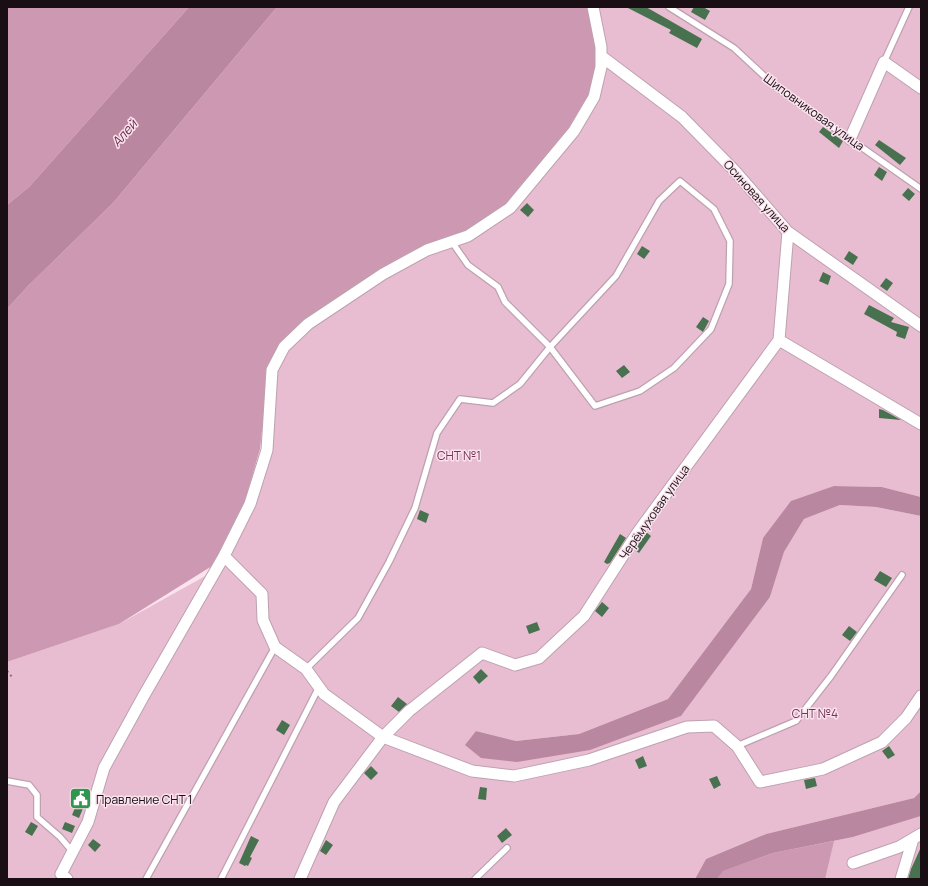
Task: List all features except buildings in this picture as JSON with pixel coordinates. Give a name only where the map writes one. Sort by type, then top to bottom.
[{"type":"street","points":[[62,877],[72,851],[88,822],[104,768],[224,556],[250,504],[267,450],[272,370],[284,347],[308,324],[383,274],[427,250],[468,236],[510,208],[574,132],[594,97],[601,67],[601,56],[593,7]]},
{"type":"street","name":"Осиновая улица","points":[[601,56],[682,117],[734,170],[788,232],[921,326]]},
{"type":"street","points":[[850,139],[884,62],[921,88]]},
{"type":"street","points":[[788,232],[779,340],[921,424]]},
{"type":"street","name":"Черёмуховая улица","points":[[383,738],[409,711],[482,653],[516,665],[539,658],[584,616],[638,532],[779,340]]},
{"type":"street","points":[[224,556],[262,594],[263,620],[275,647],[306,669],[324,694],[383,738],[472,771],[514,776],[589,760],[687,727],[714,726],[737,746],[760,782],[823,769],[882,742],[906,718],[921,696]]},
{"type":"street","points":[[300,879],[334,802],[383,738]]},
{"type":"street","points":[[853,863],[899,847],[917,836]]},
{"type":"street","points":[[901,879],[917,836]]},
{"type":"lane","name":"Шиповниковая улица","points":[[669,7],[734,48],[776,87],[921,190]]},
{"type":"lane","points":[[884,62],[909,7]]},
{"type":"lane","points":[[306,669],[358,618],[389,562],[415,508],[437,433],[460,399],[493,404],[520,384],[550,347],[616,276],[659,202],[680,181],[714,208],[730,240],[729,284],[711,329],[674,368],[640,391],[595,406],[550,347],[505,302],[498,287],[468,265],[452,242]]},
{"type":"lane","points":[[737,746],[796,721],[831,676],[902,574]]},
{"type":"lane","points":[[146,879],[275,647]]},
{"type":"lane","points":[[221,879],[319,687]]},
{"type":"lane","points":[[7,781],[29,785],[37,795],[37,817],[60,836],[72,851]]},
{"type":"lane","points":[[475,879],[507,848]]},
{"type":"path","points":[[7,671],[13,678]]},
{"type":"green space","points":[[593,7],[921,7],[921,497],[882,487],[834,486],[763,538],[751,589],[668,699],[579,734],[516,741],[476,731],[481,758],[681,716],[770,597],[784,552],[804,519],[840,505],[876,507],[921,516],[921,791],[914,798],[766,834],[706,859],[695,879],[7,879],[7,662],[119,624],[216,570],[224,556],[267,450],[272,370],[289,345]]},
{"type":"green space","points":[[921,816],[921,879],[717,879],[773,853],[853,837]]},
{"type":"shaded area","points":[[7,7],[189,7],[29,187],[7,205]]},
{"type":"shaded area","points":[[277,7],[593,7],[601,47],[594,97],[510,208],[468,236],[383,274],[305,319],[283,340],[269,365],[260,449],[245,501],[218,557],[212,566],[119,624],[7,662],[7,309],[28,286],[113,203]]},
{"type":"shaded area","points":[[834,841],[825,879],[717,879],[722,871],[773,853]]},
{"type":"water","name":"Алей","points":[[189,7],[277,7],[113,203],[28,286],[7,309],[7,205],[29,187]]},
{"type":"water","points":[[834,486],[882,487],[921,497],[921,516],[876,507],[840,505],[804,519],[784,552],[770,597],[681,716],[590,750],[517,762],[481,758],[465,745],[476,731],[516,741],[579,734],[668,699],[751,589],[763,538],[791,501]]},
{"type":"water","points":[[921,791],[921,816],[853,837],[773,853],[723,871],[717,879],[695,879],[706,859],[766,834],[914,798]]},
{"type":"place","name":"Правление СНТ 1","points":[[81,799]]},
{"type":"park label","name":"СНТ №1","points":[[459,455]]},
{"type":"park label","name":"СНТ №4","points":[[815,713]]}]
